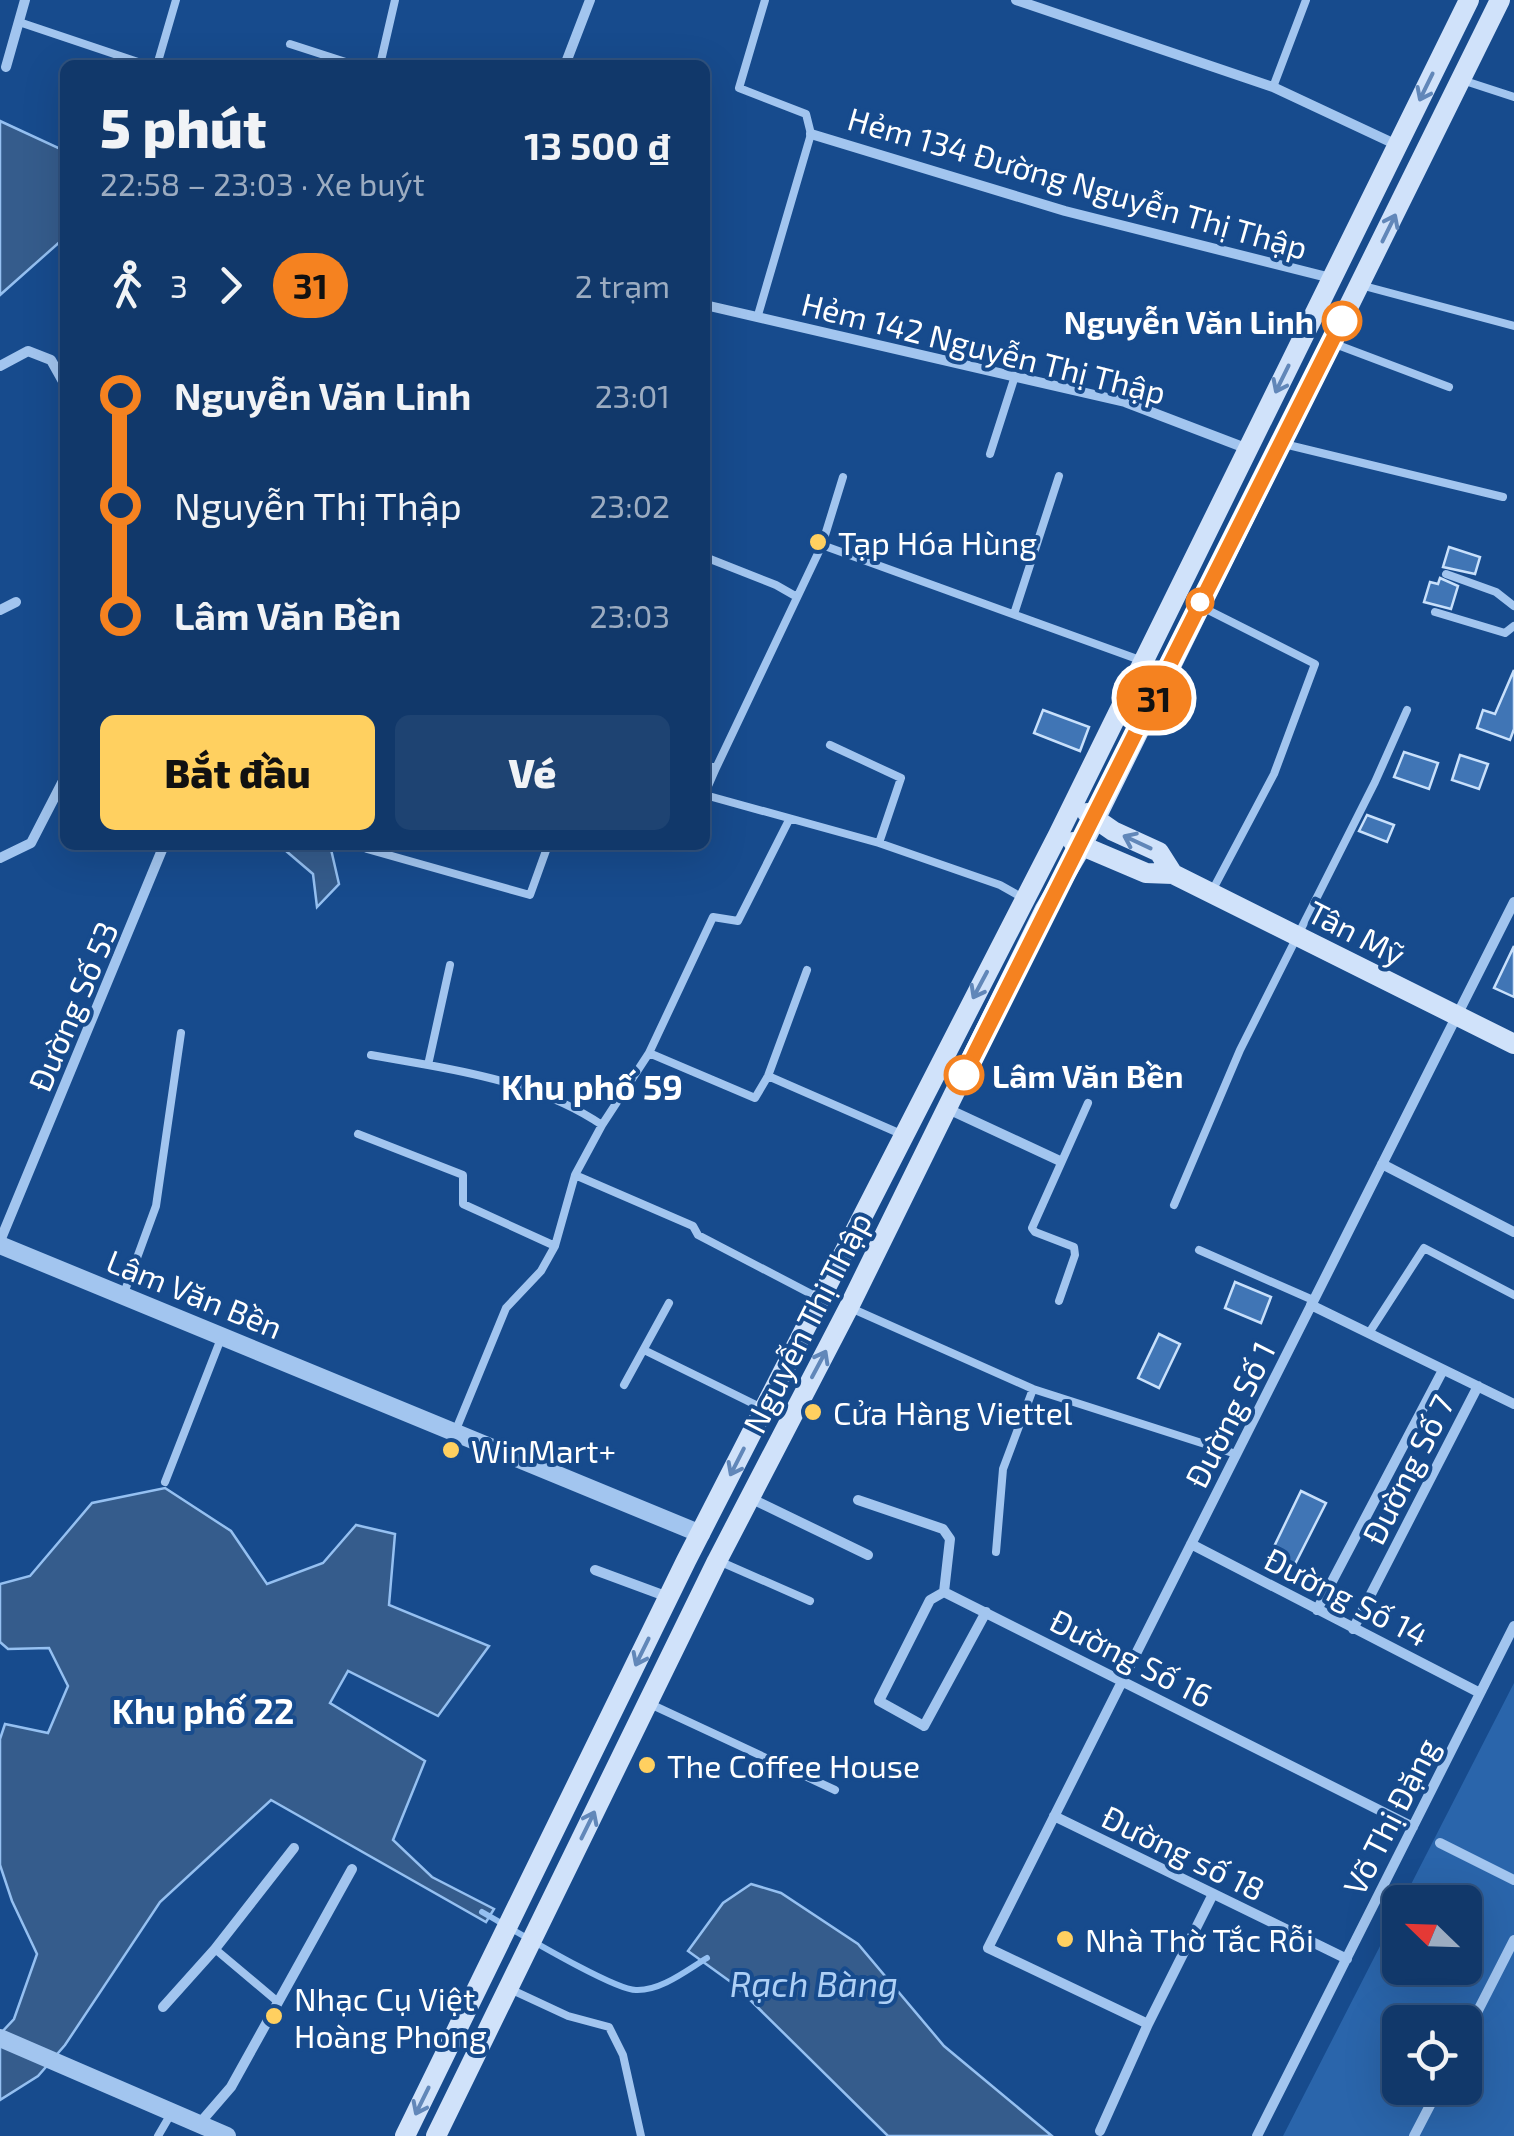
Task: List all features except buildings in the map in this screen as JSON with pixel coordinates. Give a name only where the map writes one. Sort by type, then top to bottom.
[{"type":"main road","name":"Nguyễn Thị Thập","points":[[404,2136],[668,1597],[1058,835],[1469,0]]},
{"type":"main road","name":"Nguyễn Thị Thập","points":[[436,2136],[721,1552],[849,1307],[1045,909],[1082,846],[1500,0]]},
{"type":"main road","name":"Tân Mỹ","points":[[1072,806],[1159,852],[1173,874]]},
{"type":"main road","name":"Tân Mỹ","points":[[1058,835],[1146,874],[1173,874],[1514,1044]]},
{"type":"main road","points":[[1025,899],[1045,909]]},
{"type":"main road","points":[[701,1534],[721,1552]]},
{"type":"street","points":[[6,67],[26,0]]},
{"type":"street","points":[[567,60],[590,0]]},
{"type":"street","points":[[1016,0],[1274,87],[1397,145]]},
{"type":"street","name":"Hẻm 134 Đường Nguyễn Thị Thập","points":[[811,134],[1065,210],[1332,278]]},
{"type":"street","name":"Hẻm 142 Nguyễn Thị Thập","points":[[710,306],[1125,402],[1248,448]]},
{"type":"street","points":[[0,366],[28,351],[51,360],[60,376]]},
{"type":"street","points":[[0,610],[16,602]]},
{"type":"street","points":[[0,858],[31,842],[60,787]]},
{"type":"street","name":"Đường Số 53","points":[[0,1243],[162,850]]},
{"type":"street","name":"Đường Số 1","points":[[1148,2024],[988,1948],[1514,902]]},
{"type":"street","points":[[948,1108],[1060,1162]]},
{"type":"street","points":[[1382,1164],[1514,1232]]},
{"type":"street","name":"Lâm Văn Bền","points":[[0,1243],[701,1534]]},
{"type":"street","points":[[1312,1303],[1514,1404]]},
{"type":"street","name":"Đường Số 7","points":[[1318,1610],[1443,1370]]},
{"type":"street","name":"Đường Số 7","points":[[1353,1628],[1478,1386]]},
{"type":"street","points":[[750,1498],[868,1554]]},
{"type":"street","points":[[858,1500],[943,1528],[950,1540],[944,1592],[930,1600],[880,1700],[924,1726],[986,1612]]},
{"type":"street","name":"Đường Số 14","points":[[1191,1544],[1480,1692]]},
{"type":"street","points":[[595,1570],[668,1597]]},
{"type":"street","name":"Đường Số 16","points":[[944,1592],[1413,1827]]},
{"type":"street","name":"Võ Thị Đặng","points":[[1257,2136],[1514,1626]]},
{"type":"street","name":"Đường số 18","points":[[1054,1816],[1346,1958]]},
{"type":"street","points":[[1440,1843],[1514,1880]]},
{"type":"street","points":[[162,2007],[214,1950],[294,1848]]},
{"type":"street","points":[[198,2124],[232,2087],[352,1869]]},
{"type":"street","points":[[1100,2131],[1213,1894]]},
{"type":"street","points":[[1481,2005],[1514,1940]]},
{"type":"street","points":[[0,2038],[227,2136]]},
{"type":"street","points":[[1414,2136],[1430,2105]]},
{"type":"lane","points":[[158,60],[176,0]]},
{"type":"lane","points":[[381,60],[395,0]]},
{"type":"lane","points":[[758,315],[811,134],[806,114],[739,88],[765,0]]},
{"type":"lane","points":[[1057,15],[1060,0]]},
{"type":"lane","points":[[1274,87],[1306,0]]},
{"type":"lane","points":[[19,22],[132,60]]},
{"type":"lane","points":[[290,44],[340,60]]},
{"type":"lane","points":[[1462,80],[1514,97]]},
{"type":"lane","points":[[1361,286],[1514,326]]},
{"type":"lane","points":[[1331,343],[1449,387]]},
{"type":"lane","points":[[990,454],[1015,376]]},
{"type":"lane","points":[[1280,443],[1503,497]]},
{"type":"lane","points":[[1014,614],[1059,476]]},
{"type":"lane","points":[[710,782],[822,544],[843,478]]},
{"type":"lane","points":[[822,544],[1144,661]]},
{"type":"lane","points":[[710,559],[797,597]]},
{"type":"lane","points":[[1446,574],[1496,592],[1514,606]]},
{"type":"lane","points":[[1198,605],[1315,664],[1274,774],[1210,893]]},
{"type":"lane","points":[[1435,612],[1505,632],[1514,626]]},
{"type":"lane","points":[[1174,1205],[1240,1050],[1376,782],[1407,710]]},
{"type":"lane","points":[[830,744],[900,778],[879,843]]},
{"type":"lane","points":[[710,766],[716,768]]},
{"type":"lane","points":[[710,796],[879,843],[1000,884],[1025,899]]},
{"type":"lane","points":[[455,1432],[506,1308],[542,1271],[555,1246],[576,1174],[602,1125],[649,1054],[713,916],[738,921],[790,820]]},
{"type":"lane","points":[[372,850],[530,895],[546,850]]},
{"type":"lane","points":[[428,1065],[450,966]]},
{"type":"lane","points":[[649,1054],[756,1098],[768,1076],[807,970]]},
{"type":"lane","points":[[123,1296],[156,1206],[181,1033]]},
{"type":"lane","points":[[372,1055],[493,1077],[580,1110],[602,1125]]},
{"type":"lane","points":[[768,1076],[902,1134]]},
{"type":"lane","points":[[1059,1301],[1075,1255],[1074,1247],[1032,1228],[1088,1103]]},
{"type":"lane","points":[[358,1134],[463,1175],[463,1204],[555,1246]]},
{"type":"lane","points":[[576,1174],[694,1226],[698,1234],[821,1299]]},
{"type":"lane","points":[[1369,1334],[1424,1248],[1514,1295]]},
{"type":"lane","points":[[1199,1250],[1312,1303]]},
{"type":"lane","points":[[624,1385],[669,1303]]},
{"type":"lane","points":[[849,1307],[1033,1389],[1236,1454]]},
{"type":"lane","points":[[166,1482],[222,1336]]},
{"type":"lane","points":[[644,1350],[764,1409]]},
{"type":"lane","points":[[996,1552],[1003,1468],[1033,1389]]},
{"type":"lane","points":[[721,1552],[810,1602]]},
{"type":"lane","points":[[648,1703],[835,1790]]},
{"type":"lane","points":[[214,1950],[278,2002]]},
{"type":"lane","points":[[508,1988],[568,2016],[609,2028],[624,2055],[641,2136]]},
{"type":"lane","points":[[158,2136],[172,2112]]},
{"type":"shaded area","points":[[1514,1683],[1514,2136],[1283,2136],[1382,1942],[1382,1985],[1482,1985],[1482,1885],[1411,1885]]},
{"type":"water","points":[[0,121],[60,149],[60,242],[0,295]]},
{"type":"water","points":[[285,850],[331,850],[339,884],[317,907],[313,874]]},
{"type":"water","points":[[165,1488],[231,1531],[267,1584],[323,1563],[356,1525],[395,1534],[389,1605],[489,1646],[438,1716],[348,1671],[330,1703],[425,1761],[393,1840],[432,1877],[494,1909],[486,1922],[271,1800],[160,1902],[65,2045],[38,2076],[0,2100],[0,2034],[14,2019],[37,1954],[0,1865],[0,1739],[5,1724],[48,1733],[68,1686],[49,1648],[8,1649],[0,1642],[0,1584],[30,1576],[92,1503]]},
{"type":"water","name":"Rạch Bàng","points":[[751,1884],[781,1893],[858,1944],[944,2046],[1052,2136],[888,2136],[735,1985],[688,1951],[723,1903]]},
{"type":"waterway","points":[[482,1912],[584,1969],[636,1990],[664,1983],[707,1958]]},
{"type":"bus line","name":"31","points":[[964,1075],[1342,321]]},
{"type":"place","name":"Nguyễn Văn Linh","points":[[1342,321]]},
{"type":"place","name":"Tạp Hóa Hùng","points":[[818,542]]},
{"type":"place","name":"Lâm Văn Bền","points":[[964,1075]]},
{"type":"place","name":"Cửa Hàng Viettel","points":[[813,1412]]},
{"type":"place","name":"WinMart+","points":[[451,1450]]},
{"type":"place","name":"The Coffee House","points":[[647,1765]]},
{"type":"place","name":"Nhà Thờ Tắc Rỗi","points":[[1065,1939]]},
{"type":"place","name":"Nhạc Cụ Việt Hoàng Phong","points":[[274,2016]]},
{"type":"district","name":"Khu phố 59","points":[[592,1086]]},
{"type":"district","name":"Khu phố 22","points":[[203,1710]]}]
